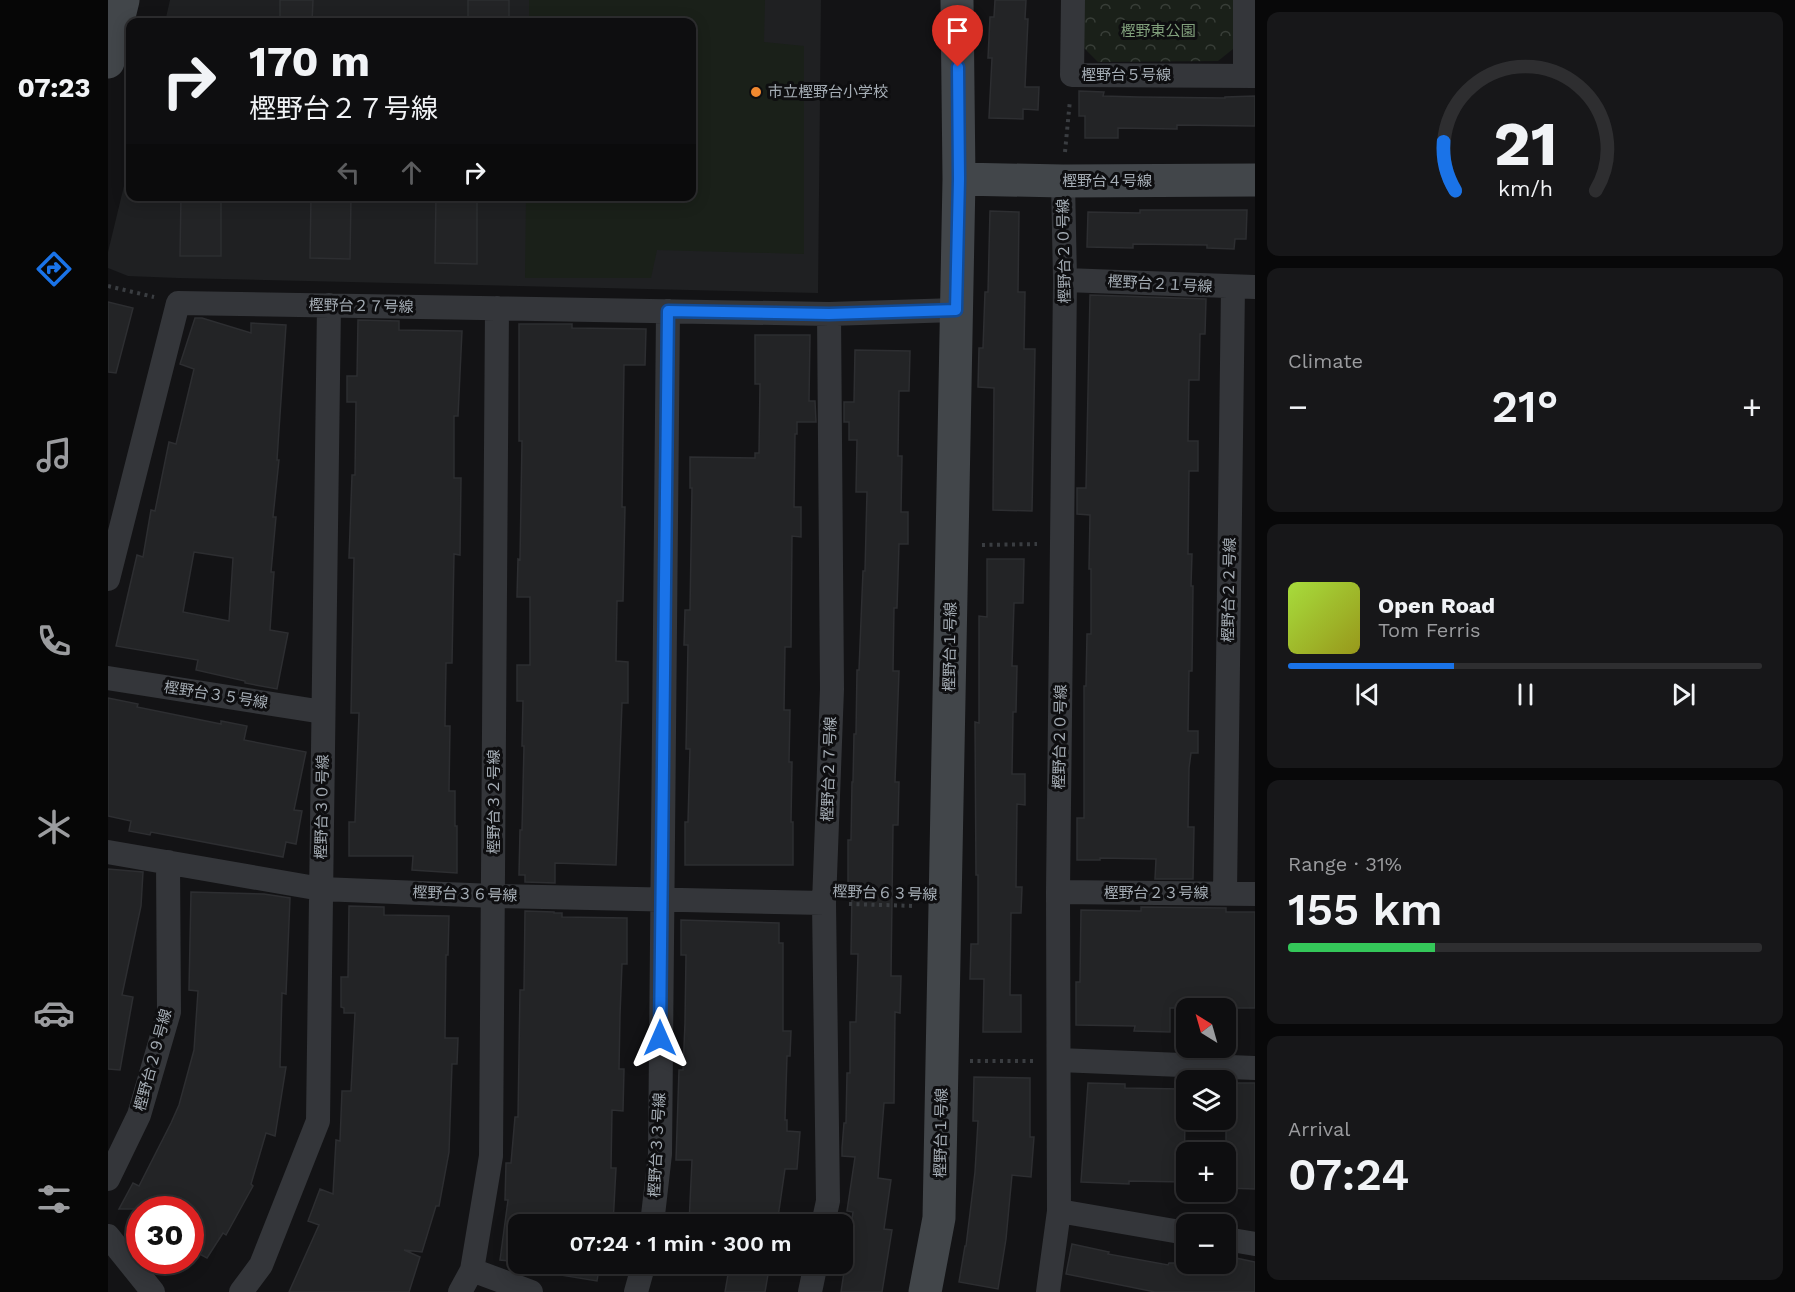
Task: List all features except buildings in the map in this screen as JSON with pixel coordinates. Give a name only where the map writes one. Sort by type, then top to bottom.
[{"type":"street","points":[[108,62],[123,0]]},
{"type":"street","name":"樫野台１号線","points":[[925,1292],[939,1218],[943,1061],[959,179],[957,0]]},
{"type":"street","name":"樫野台５号線","points":[[1073,0],[1072,75],[1250,76]]},
{"type":"street","points":[[1245,0],[1250,76]]},
{"type":"street","name":"樫野台４号線","points":[[959,179],[1255,180]]},
{"type":"street","name":"樫野台２０号線","points":[[1048,1292],[1059,1211],[1058,892],[1065,280],[1063,181]]},
{"type":"street","name":"樫野台２１号線","points":[[1065,280],[1244,287]]},
{"type":"street","name":"樫野台２２号線","points":[[1225,893],[1244,287]]},
{"type":"street","points":[[108,579],[178,303]]},
{"type":"street","name":"樫野台２７号線","points":[[178,303],[829,314],[956,310]]},
{"type":"street","name":"樫野台３０号線","points":[[241,1292],[261,1265],[318,1121],[329,305]]},
{"type":"street","name":"樫野台３２号線","points":[[460,1292],[472,1270],[491,1156],[496,308]]},
{"type":"street","name":"樫野台３３号線","points":[[653,1214],[660,1154],[668,311]]},
{"type":"street","name":"樫野台２７号線","points":[[825,1214],[828,1201],[824,903],[832,689],[829,314]]},
{"type":"street","name":"樫野台３５号線","points":[[108,678],[323,712]]},
{"type":"street","name":"樫野台３６号線","points":[[108,852],[321,888],[494,896],[824,903]]},
{"type":"street","name":"樫野台２９号線","points":[[108,1179],[139,1115],[169,1012],[168,862]]},
{"type":"street","name":"樫野台２３号線","points":[[1058,892],[1255,894]]},
{"type":"street","points":[[1059,1060],[1255,1068]]},
{"type":"street","points":[[1059,1211],[1176,1231]]},
{"type":"street","points":[[108,1236],[153,1292]]},
{"type":"street","points":[[1236,1241],[1255,1244]]},
{"type":"street","points":[[472,1270],[531,1292]]},
{"type":"street","points":[[636,1292],[641,1274]]},
{"type":"street","points":[[810,1292],[814,1274]]},
{"type":"path","points":[[1063,181],[1072,75]]},
{"type":"path","points":[[108,286],[178,303]]},
{"type":"path","points":[[952,545],[1062,544]]},
{"type":"path","name":"樫野台６３号線","points":[[824,903],[945,907]]},
{"type":"path","points":[[943,1061],[1059,1060]]},
{"type":"shaded area","name":"市立樫野台小学校","points":[[170,0],[821,0],[818,293],[178,278],[128,276],[108,268],[108,252],[126,178],[126,201],[696,201],[696,18],[166,18]]},
{"type":"green space","points":[[529,0],[765,0],[764,42],[804,46],[804,254],[657,250],[651,278],[525,278],[526,201],[696,201],[696,18],[529,18]]},
{"type":"green space","name":"樫野東公園","points":[[1083,0],[1233,0],[1233,49],[1218,61],[1098,62],[1082,46]]},
{"type":"place","name":"市立樫野台小学校","points":[[756,92]]},
{"type":"route","points":[[660,1038],[668,311],[829,314],[956,310],[959,179],[958,67]]}]
